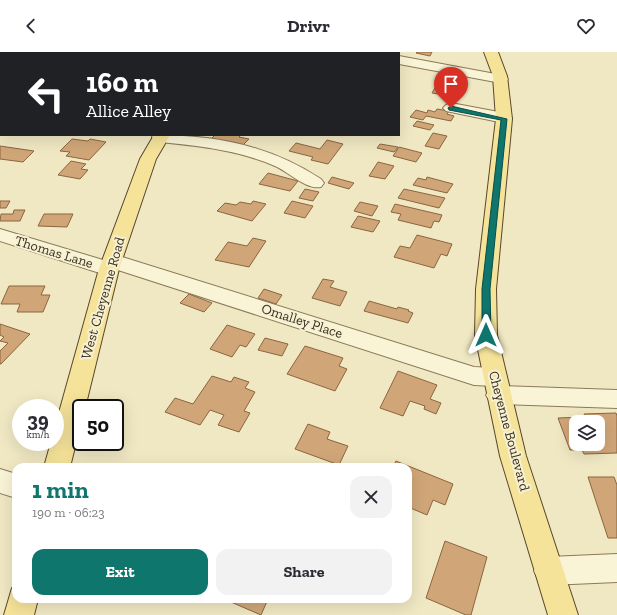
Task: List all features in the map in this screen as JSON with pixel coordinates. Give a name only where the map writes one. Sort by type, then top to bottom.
[{"type":"main road","name":"Cheyenne Boulevard","points":[[491,52],[501,79],[504,118],[486,289],[486,335],[496,386],[513,456],[563,615]]},
{"type":"main road","name":"West Cheyenne Road","points":[[58,463],[110,265],[148,159],[161,136]]},
{"type":"main road","points":[[19,615],[22,603]]},
{"type":"street","points":[[400,60],[501,79]]},
{"type":"street","points":[[451,108],[504,118]]},
{"type":"street","points":[[161,136],[217,144],[246,151],[280,162],[315,183]]},
{"type":"street","name":"Thomas Lane","points":[[0,235],[110,265]]},
{"type":"street","name":"Omalley Place","points":[[110,265],[474,376],[496,386],[617,399]]},
{"type":"street","points":[[0,482],[12,485]]},
{"type":"street","points":[[549,571],[617,568]]},
{"type":"building","points":[[432,52],[430,56],[416,53]]},
{"type":"building","points":[[436,86],[461,91],[457,97],[432,93]]},
{"type":"building","points":[[437,109],[449,111],[447,114],[454,116],[451,121],[426,116],[423,120],[410,117],[416,110],[427,113],[428,110],[435,112]]},
{"type":"building","points":[[417,121],[434,125],[430,130],[413,126]]},
{"type":"building","points":[[433,133],[447,136],[439,149],[425,146]]},
{"type":"building","points":[[214,136],[240,136],[239,137],[249,139],[242,146],[211,139]]},
{"type":"building","points":[[72,139],[88,141],[90,139],[106,142],[89,160],[66,156],[70,152],[60,151]]},
{"type":"building","points":[[327,140],[343,144],[328,164],[311,160],[313,157],[289,151],[296,143],[320,149]]},
{"type":"building","points":[[380,144],[398,147],[394,152],[377,148]]},
{"type":"building","points":[[0,146],[34,151],[23,162],[0,159]]},
{"type":"building","points":[[399,147],[422,153],[416,162],[393,156]]},
{"type":"building","points":[[71,161],[86,164],[81,169],[88,170],[80,179],[58,175]]},
{"type":"building","points":[[378,162],[394,166],[385,179],[369,176]]},
{"type":"building","points":[[268,173],[298,181],[290,191],[259,184]]},
{"type":"building","points":[[332,177],[354,183],[349,189],[328,183]]},
{"type":"building","points":[[427,177],[453,184],[447,193],[413,185],[418,178],[426,180]]},
{"type":"building","points":[[305,189],[319,192],[313,201],[299,198]]},
{"type":"building","points":[[404,189],[445,198],[439,208],[398,198]]},
{"type":"building","points":[[0,201],[10,201],[6,208],[0,208]]},
{"type":"building","points":[[253,201],[266,204],[252,221],[217,211],[225,203],[236,205],[240,202],[251,204]]},
{"type":"building","points":[[292,201],[313,206],[305,218],[284,213]]},
{"type":"building","points":[[360,202],[378,206],[372,216],[354,211]]},
{"type":"building","points":[[395,204],[442,215],[439,222],[434,221],[431,228],[398,220],[401,214],[391,212]]},
{"type":"building","points":[[14,210],[25,210],[20,221],[0,221],[1,214],[13,214]]},
{"type":"building","points":[[44,214],[73,214],[67,227],[38,226]]},
{"type":"building","points":[[358,216],[380,221],[373,232],[351,227]]},
{"type":"building","points":[[417,235],[452,244],[447,256],[441,254],[434,268],[394,257],[400,246],[410,248]]},
{"type":"building","points":[[253,238],[266,241],[249,267],[215,260],[228,242],[247,246]]},
{"type":"building","points":[[323,279],[334,281],[330,287],[347,292],[340,306],[312,298]]},
{"type":"building","points":[[9,286],[45,286],[41,295],[50,295],[43,312],[17,312],[20,304],[1,304]]},
{"type":"building","points":[[264,289],[282,295],[276,304],[258,298]]},
{"type":"building","points":[[189,294],[212,303],[204,312],[180,303]]},
{"type":"building","points":[[369,301],[397,309],[398,307],[409,310],[408,311],[413,313],[408,323],[364,311]]},
{"type":"building","points":[[0,324],[30,334],[1,364],[0,351],[8,343],[0,341],[4,337],[0,335]]},
{"type":"building","points":[[227,325],[255,334],[246,347],[240,345],[232,357],[210,349]]},
{"type":"building","points":[[265,338],[288,344],[282,356],[258,350]]},
{"type":"building","points":[[305,346],[343,358],[339,366],[347,369],[335,391],[287,374]]},
{"type":"building","points":[[398,371],[437,385],[430,399],[441,403],[436,414],[424,409],[425,406],[410,401],[403,416],[380,408]]},
{"type":"building","points":[[212,376],[231,382],[234,377],[249,382],[245,388],[255,392],[244,411],[250,413],[239,432],[218,425],[224,415],[210,410],[200,425],[165,412],[175,398],[193,404]]},
{"type":"building","points":[[616,413],[617,453],[584,454],[582,451],[605,451],[605,415],[584,414]]},
{"type":"building","points":[[558,418],[569,418],[569,447]]},
{"type":"building","points":[[308,424],[330,432],[327,439],[348,446],[340,463],[334,463],[295,449]]},
{"type":"building","points":[[412,467],[453,484],[445,505],[433,500],[427,515],[412,509]]},
{"type":"building","points":[[588,477],[614,477],[617,485],[617,538],[608,538]]},
{"type":"building","points":[[445,541],[487,557],[471,615],[466,615],[426,598]]},
{"type":"building","points":[[233,603],[266,603],[261,615]]},
{"type":"route","points":[[451,108],[504,118],[486,289],[486,335]]}]
